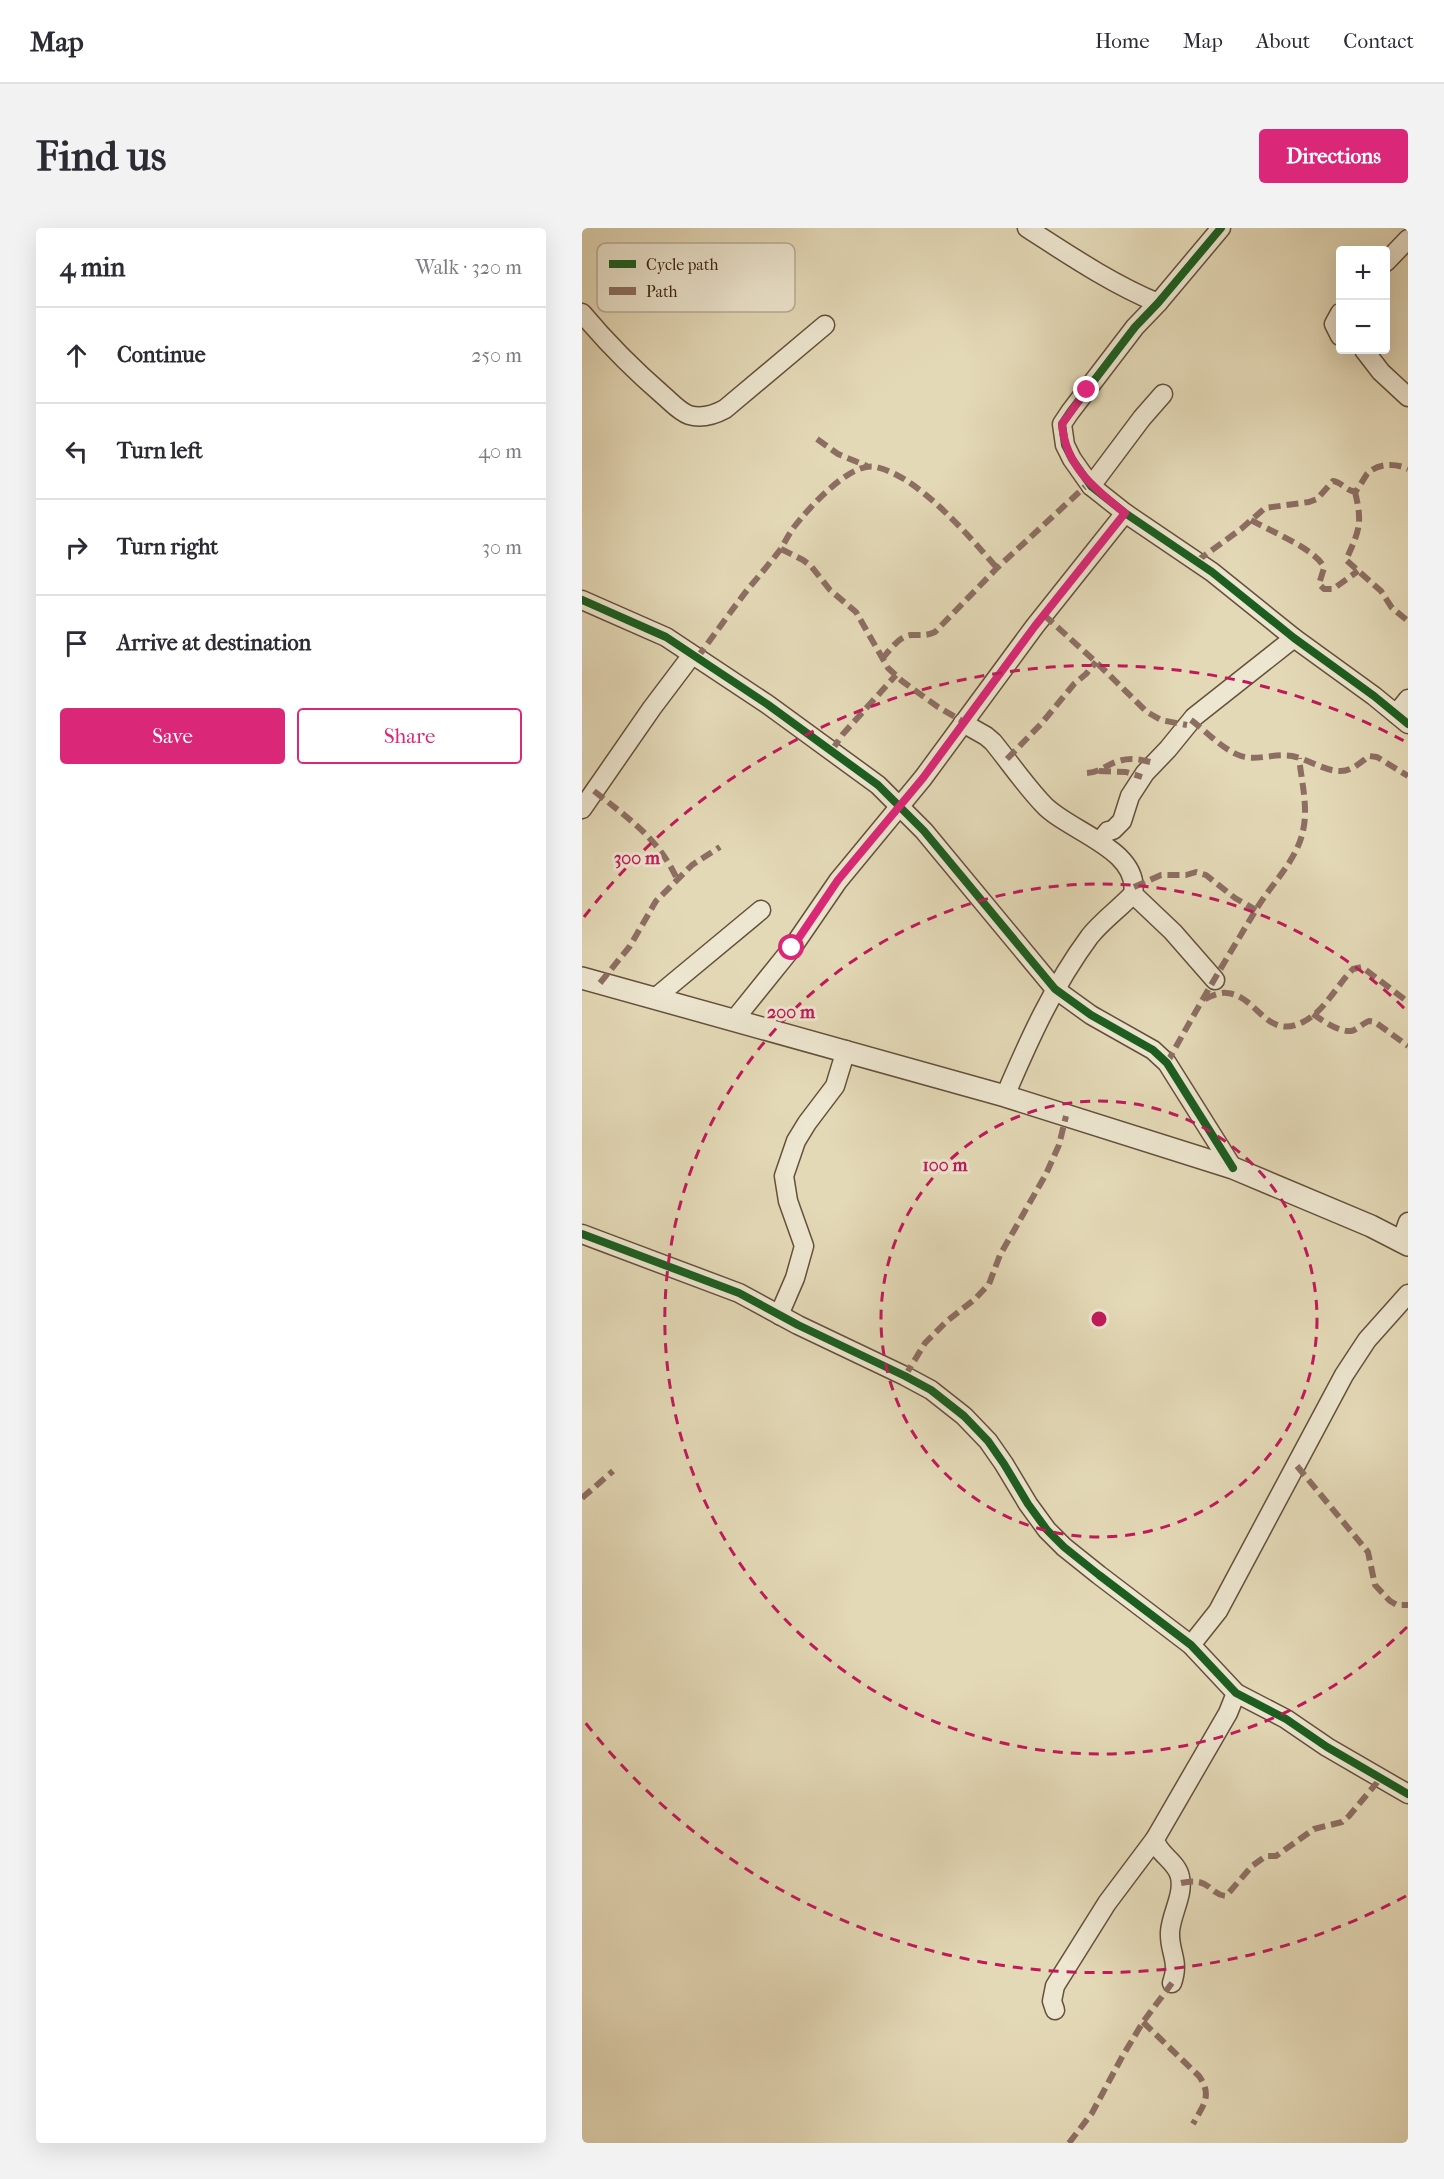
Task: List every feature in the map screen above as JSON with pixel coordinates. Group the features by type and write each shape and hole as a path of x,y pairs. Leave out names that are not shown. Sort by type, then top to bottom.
{"street":[{"path":"1028,228 1067,255 1118,284 1158,303"},
{"path":"1221,228 1135,327 1062,424 1065,445 1091,486 1125,513 1212,572 1294,638 1402,719 1408,699"},
{"path":"1390,258 1408,239"},
{"path":"582,313 608,344 641,376 687,414 698,417 715,414 725,409 825,326"},
{"path":"1367,354 1381,372 1408,397"},
{"path":"1091,486 1134,428 1163,394"},
{"path":"734,1020 792,948 838,880 940,756 1035,626 1125,513"},
{"path":"582,600 666,637 767,704 852,765 899,805 924,831 1055,989 1090,1015 1153,1050 1167,1063 1233,1168"},
{"path":"1100,841 1108,831 1113,830 1122,821 1130,796 1145,773 1194,717 1294,638"},
{"path":"582,809 589,784 652,708 692,655"},
{"path":"963,723 993,742 1044,806 1071,826 1100,841 1127,867 1134,878 1133,894 1097,928 1055,989 1028,1042 1005,1096"},
{"path":"1133,894 1173,932 1215,980"},
{"path":"656,998 761,910"},
{"path":"582,978 1005,1096 1233,1168 1371,1226 1405,1243 1408,1222"},
{"path":"779,1315 795,1278 804,1246 788,1201 784,1176 796,1141 835,1086 846,1050"},
{"path":"582,1234 739,1293 931,1390 964,1416 988,1442 1005,1464 1028,1504 1047,1530 1064,1547 1191,1645 1236,1693 1286,1719 1327,1747 1408,1794"},
{"path":"1191,1645 1218,1611 1344,1375 1367,1340 1408,1294"},
{"path":"1055,2010 1052,2001 1055,1986 1107,1903 1155,1839 1228,1713 1236,1693"},
{"path":"1155,1839 1157,1846 1177,1869 1181,1879 1170,1933 1176,1969 1172,1983"}],"marked path":[{"path":"817,439 838,454 867,466"},
{"path":"1197,561 1241,529 1265,508 1317,499 1333,481 1356,491 1367,474 1381,466 1392,465 1408,469"},
{"path":"697,658 809,509 843,478 866,467 876,467 892,473 925,494 957,524 997,568"},
{"path":"882,659 903,638 935,632 997,568 1089,483"},
{"path":"1355,492 1359,520 1354,542 1346,560 1381,591 1392,608 1408,621"},
{"path":"1251,520 1292,541 1320,561 1324,568 1319,584 1324,589 1333,589 1358,571"},
{"path":"781,549 811,566 830,590 856,612 888,668 938,707 964,722"},
{"path":"1044,615 1147,712 1161,720 1187,725"},
{"path":"1007,759 1096,662"},
{"path":"832,750 843,734 896,675"},
{"path":"1191,720 1221,745 1241,756 1253,758 1292,756 1335,771 1353,768 1369,756 1377,757 1408,776"},
{"path":"1167,1063 1235,944 1299,845 1305,816 1299,758"},
{"path":"1087,773 1128,759 1154,763"},
{"path":"1099,771 1126,772 1142,777"},
{"path":"594,791 642,830 661,852 677,879"},
{"path":"600,983 630,946 656,901 692,865 720,847"},
{"path":"1134,887 1161,875 1186,875 1196,872 1206,875 1235,898 1256,910"},
{"path":"1205,999 1221,993 1237,996 1271,1022 1280,1026 1290,1026 1311,1018 1347,975 1353,969 1362,967 1408,1002"},
{"path":"1313,1014 1331,1026 1346,1031 1351,1031 1369,1021 1375,1022 1408,1046"},
{"path":"905,1376 925,1343 989,1284 1000,1255 1046,1174 1059,1145 1066,1116"},
{"path":"1297,1466 1368,1552 1375,1585 1390,1601 1397,1605 1408,1605"},
{"path":"582,1498 613,1471"},
{"path":"1181,1883 1198,1882 1226,1896 1252,1866 1266,1856 1276,1856 1314,1829 1342,1822 1380,1779"},
{"path":"1069,2143 1092,2113 1143,2022 1172,1983"},
{"path":"1143,2022 1199,2076 1203,2083 1205,2100 1193,2124"}],"cycle path":[{"path":"1221,228 1135,327 1070,412 1062,424 1065,445 1091,486 1125,513 1212,572 1294,638 1374,696 1408,724"},
{"path":"582,600 666,637 767,704 878,785 924,831 1055,989 1091,1015 1153,1050 1167,1063 1233,1168"},
{"path":"582,1234 739,1293 798,1325 931,1390 964,1416 988,1441 1028,1504 1047,1530 1064,1547 1191,1645 1236,1693 1286,1719 1327,1747 1408,1794"}],"route":[{"path":"792,948 838,880 923,778 1035,626 1125,513 1091,486 1065,445 1062,424 1087,390"}]}
